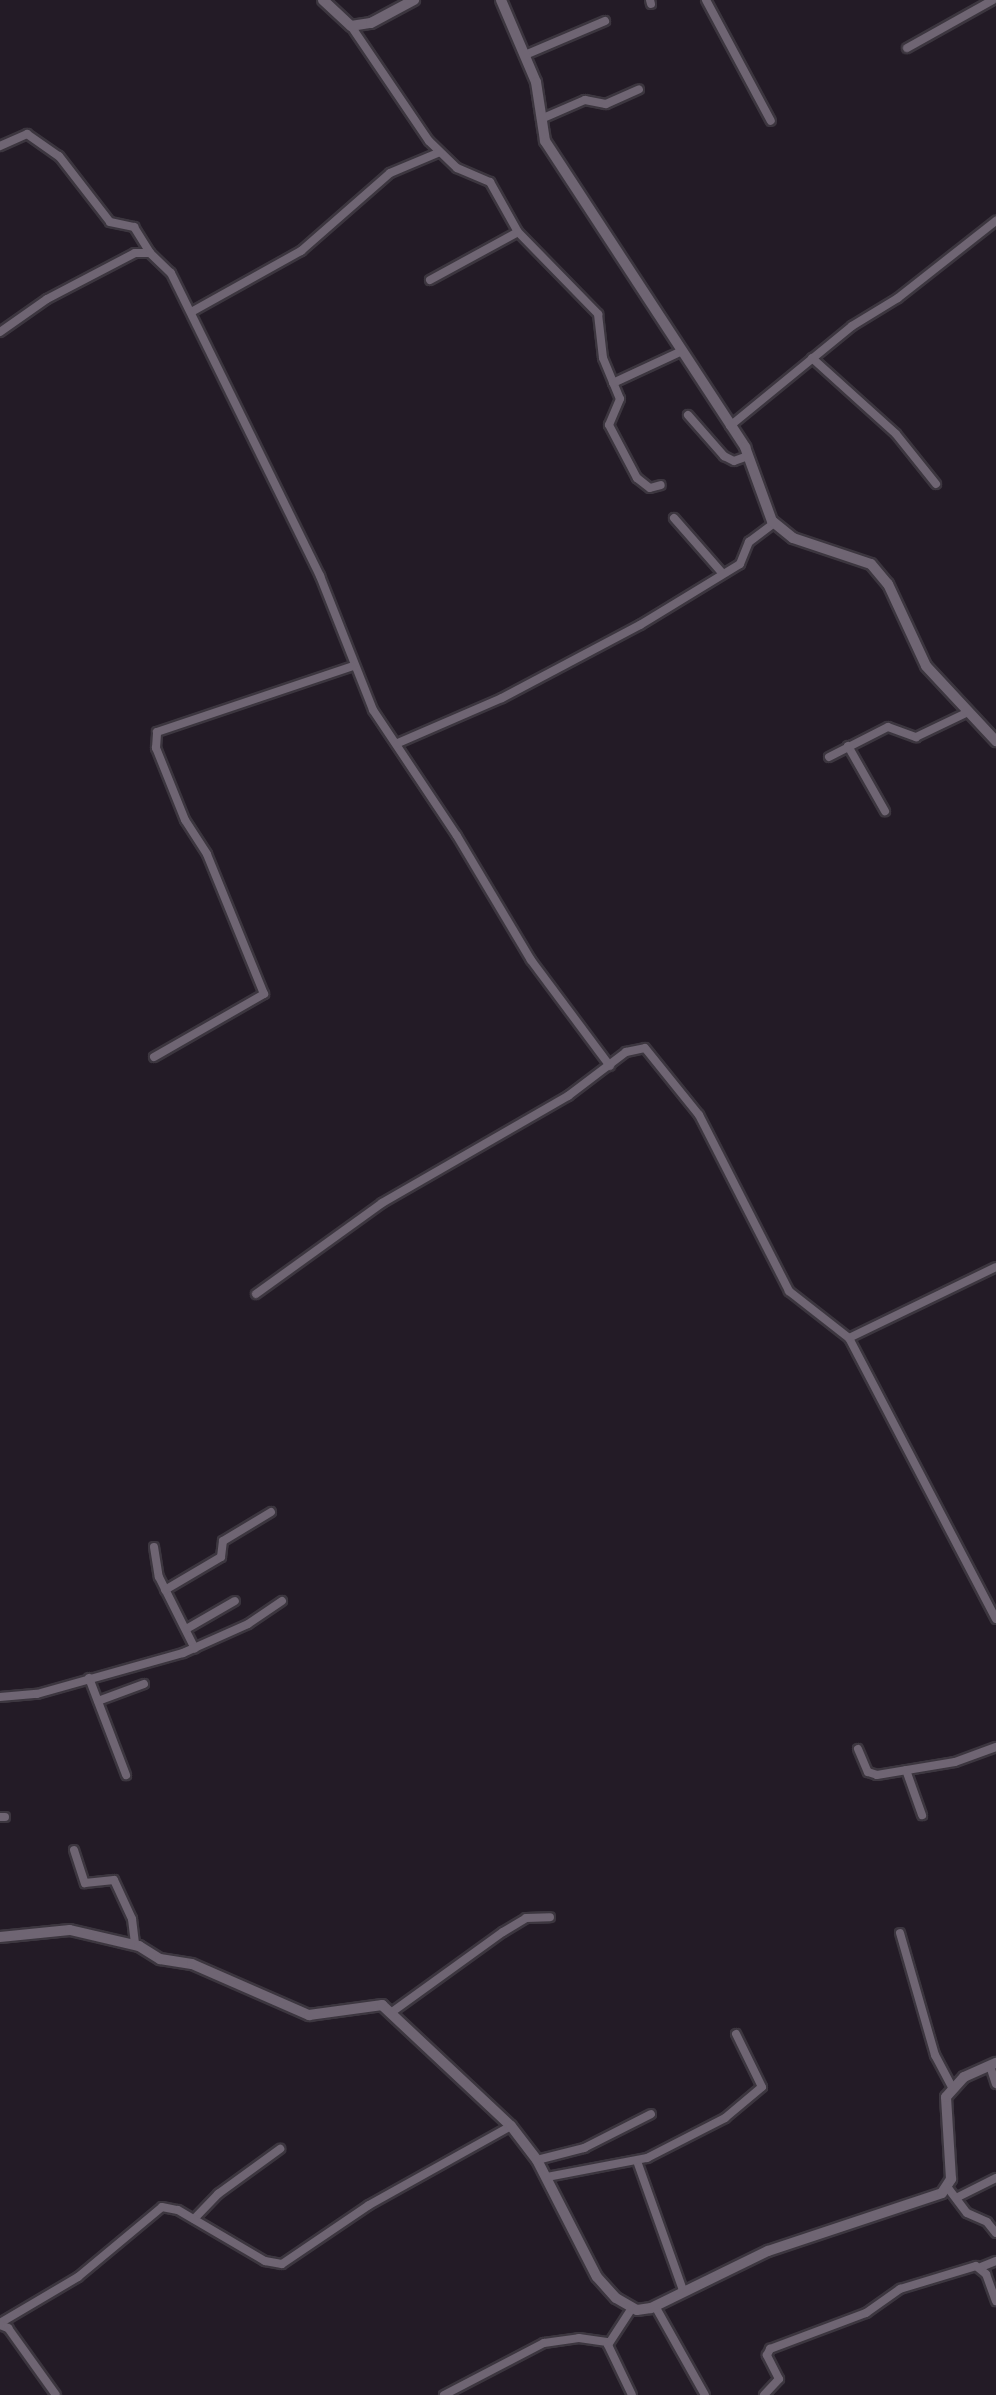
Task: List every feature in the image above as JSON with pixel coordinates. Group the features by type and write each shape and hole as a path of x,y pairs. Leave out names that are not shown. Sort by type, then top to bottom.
{"street":[{"path":"323,0 351,26 399,103 440,152 457,168 490,182 518,232 598,314 603,358 620,399 609,425 645,486 661,485"},
{"path":"351,26 371,23 414,0"},
{"path":"501,0 536,82 545,141 597,228 682,351 748,456 774,523 793,538 871,564 888,584 926,666 966,713 996,741"},
{"path":"706,0 771,121"},
{"path":"907,48 993,0"},
{"path":"525,55 605,21"},
{"path":"541,119 585,100 606,104 639,89"},
{"path":"0,146 27,134 59,156 110,222 134,227 150,253 171,273 193,311 320,576 353,666 373,710 398,743 501,915 610,1066"},
{"path":"193,311 301,251 390,173 440,152"},
{"path":"730,426 812,358 996,221"},
{"path":"430,280 518,232"},
{"path":"0,332 67,287 135,253 150,253"},
{"path":"613,383 682,351"},
{"path":"812,358 896,434 936,484"},
{"path":"688,415 724,456 734,461 748,456"},
{"path":"674,518 723,574"},
{"path":"398,743 564,668 744,560 749,542 774,523"},
{"path":"154,1057 264,994 207,854 183,815 156,748 157,732 353,666"},
{"path":"829,757 888,727 921,735 966,713"},
{"path":"848,746 885,811"},
{"path":"256,1294 382,1203 531,1119 638,1046 655,1057 699,1115 789,1291 849,1338 996,1619"},
{"path":"849,1338 996,1267"},
{"path":"165,1590 218,1559 223,1541 271,1512"},
{"path":"154,1547 165,1590 188,1628 195,1649"},
{"path":"188,1628 235,1601"},
{"path":"0,1697 37,1694 195,1649 282,1601"},
{"path":"89,1678 126,1775"},
{"path":"98,1701 144,1684"},
{"path":"858,1749 872,1775 906,1770 996,1747"},
{"path":"906,1770 922,1815"},
{"path":"74,1850 85,1883 114,1880 132,1919 135,1945"},
{"path":"392,2012 526,1918 550,1917"},
{"path":"0,1937 70,1930 135,1945 165,1961 192,1964 297,2013 318,2015 372,2004 392,2012 511,2126 547,2177 597,2277 632,2308 655,2306 768,2251 931,2199 948,2188"},
{"path":"900,1933 935,2055 952,2087"},
{"path":"547,2177 637,2161 725,2118 760,2091 736,2034"},
{"path":"996,2084 993,2065 952,2087 943,2110 948,2188 967,2213 987,2222 996,2233"},
{"path":"537,2160 584,2148 651,2114"},
{"path":"0,2324 78,2277 162,2207 194,2219 265,2261 282,2264 369,2205 511,2126"},
{"path":"194,2219 218,2194 280,2149"},
{"path":"637,2161 683,2290"},
{"path":"956,2198 996,2178"},
{"path":"764,2395 779,2379 767,2355 770,2349 866,2313 900,2289 968,2266 981,2267 996,2261"},
{"path":"981,2267 996,2301"},
{"path":"655,2306 705,2395"},
{"path":"632,2308 609,2342 608,2352 632,2395"},
{"path":"0,2324 8,2328 56,2395"},
{"path":"444,2395 544,2343 579,2338 609,2342"}]}
